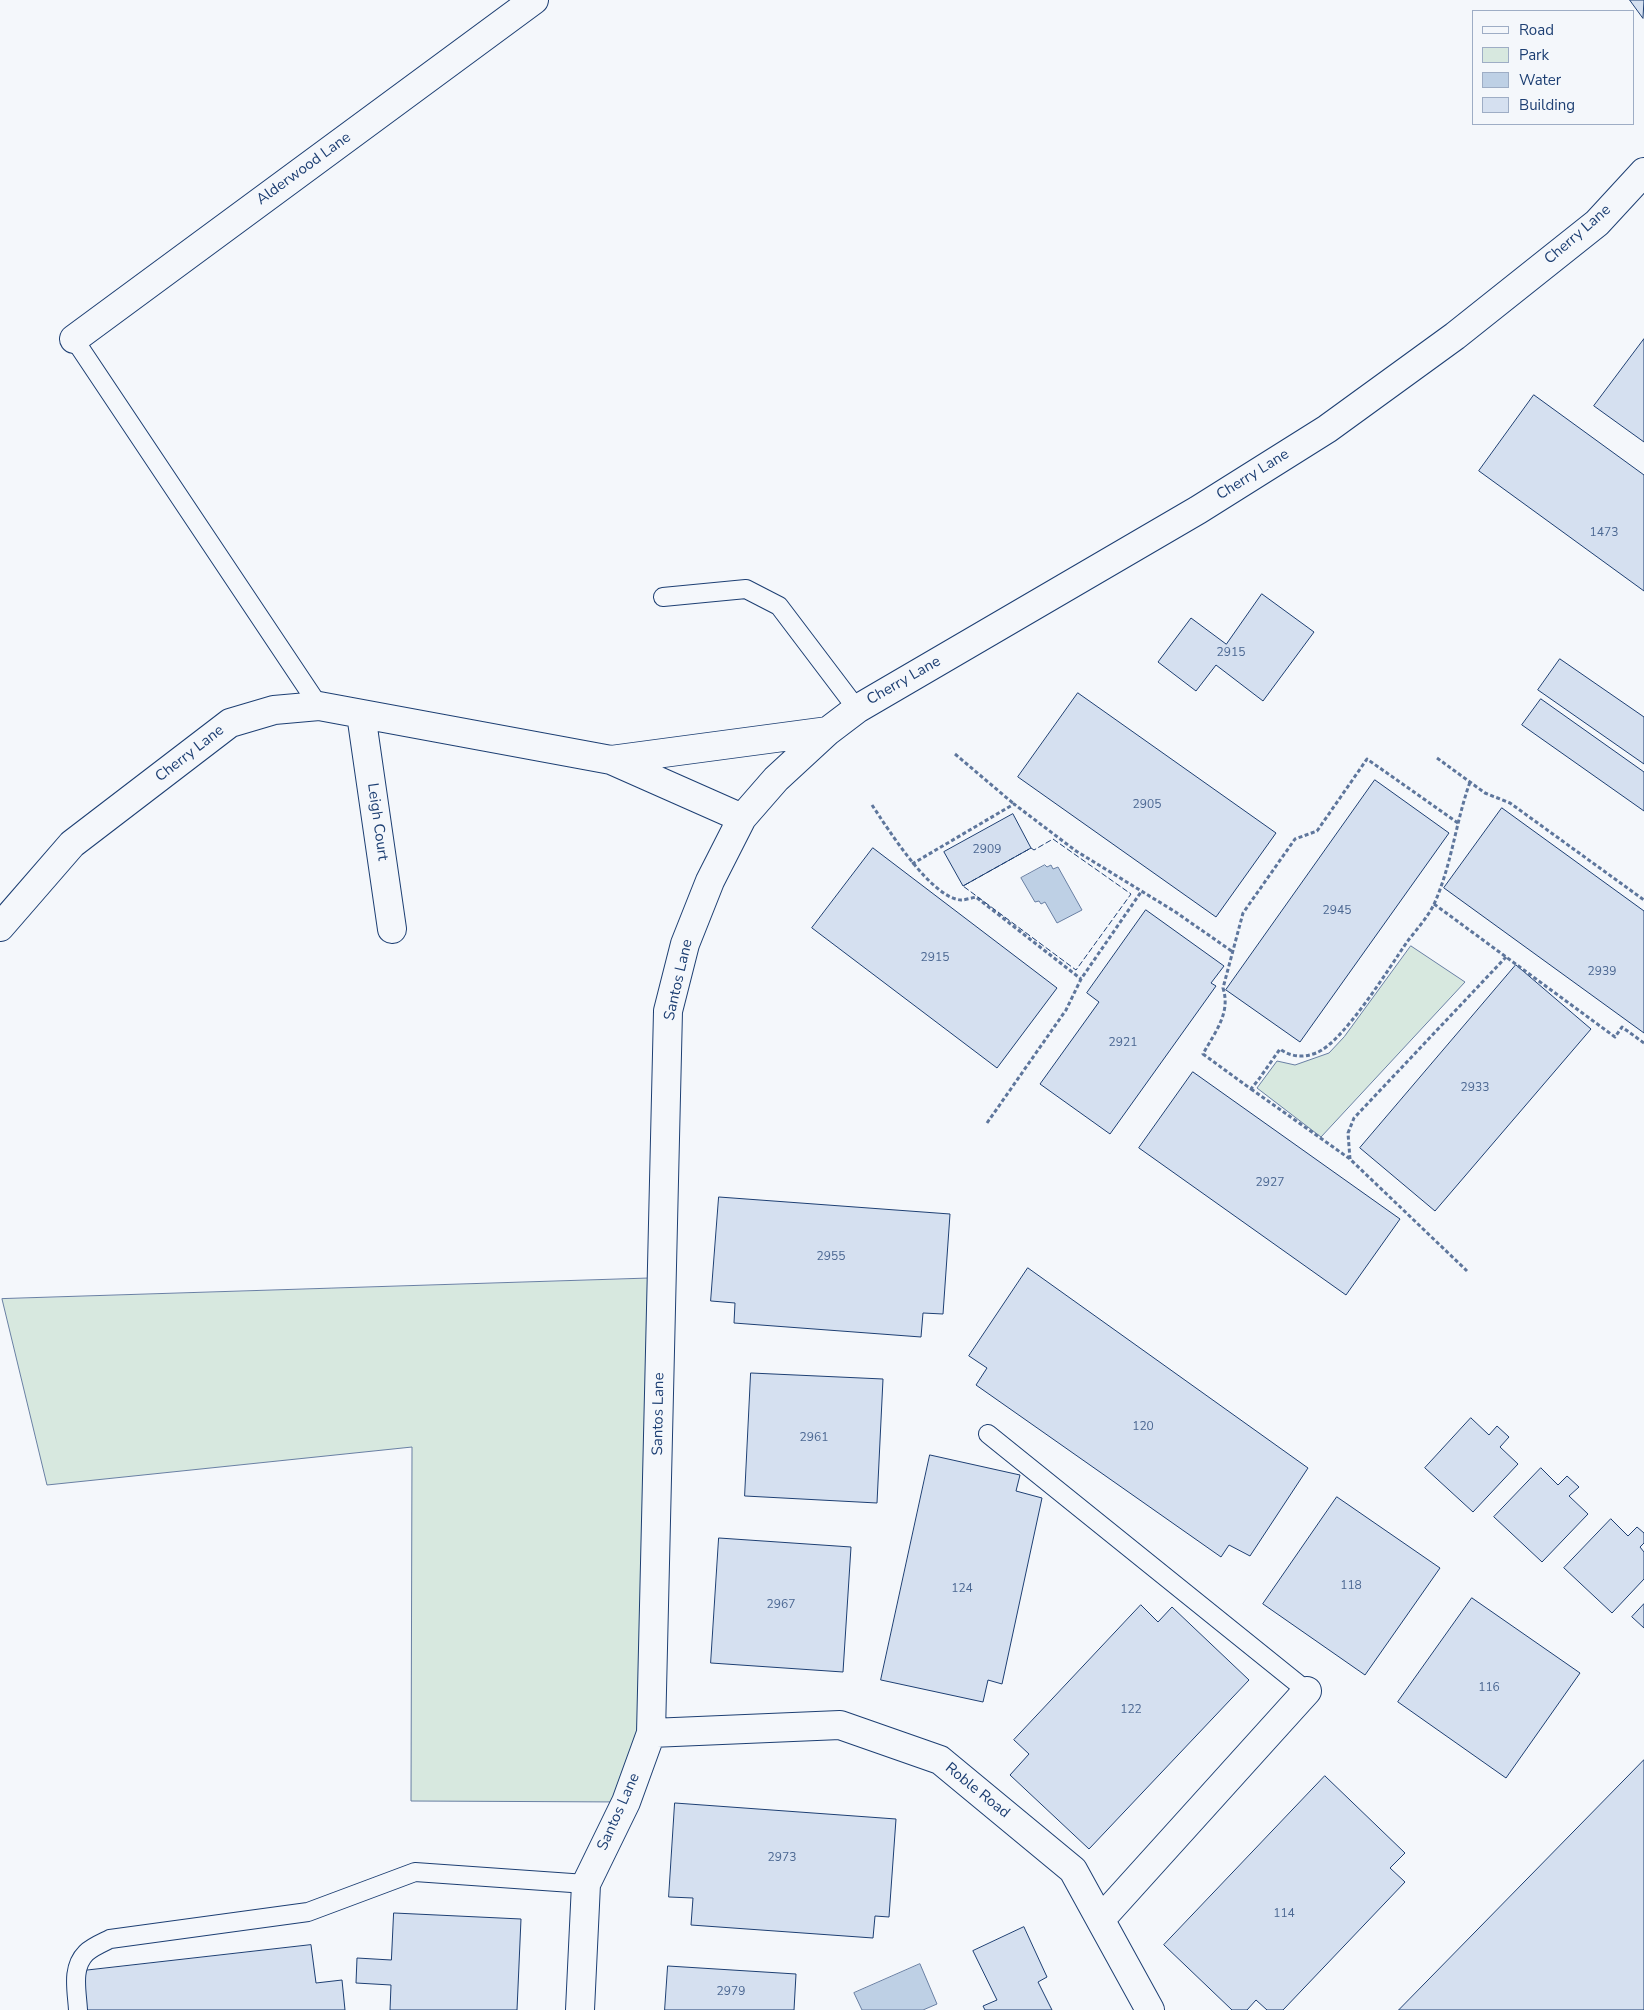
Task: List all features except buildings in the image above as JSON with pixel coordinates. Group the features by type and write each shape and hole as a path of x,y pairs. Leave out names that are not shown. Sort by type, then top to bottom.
{"street":[{"name":"Alderwood Lane","path":"74,339 520,4"},
{"name":"Cherry Lane","path":"0,927 72,844 230,723 274,710 319,706 611,760 742,818 776,779 828,731 857,709 1198,510 1327,429 1455,336 1597,223 1644,172"},
{"name":"Leigh Court","path":"362,714 392,930"},
{"name":"Cherry Lane","path":"611,760 828,731"},
{"name":"Santos Lane","path":"580,2010 586,1884 626,1802 651,1733 668,1011 685,944 710,881 742,818"},
{"path":"1101,1919 1307,1691"},
{"name":"Roble Road","path":"651,1733 840,1725 940,1760 1073,1870 1150,2010"}],"lane":[{"path":"74,339 319,706"},
{"path":"663,597 746,589 778,606 857,709"},
{"path":"988,1434 1307,1691"},
{"path":"78,2010 78,1964 87,1952 110,1939 308,1912 415,1872 586,1884"}],"path":[{"path":"956,754 1014,804 1076,851 1174,912 1233,952"},
{"path":"1437,758 1485,794 1510,803 1644,900"},
{"path":"1458,823 1368,759 1316,831 1295,839 1243,913 1223,988 1226,999 1223,1017 1203,1054 1350,1160 1468,1271"},
{"path":"1250,1089 1260,1079 1280,1049 1287,1054 1299,1056 1316,1053 1331,1043 1353,1018 1434,904 1451,859 1460,809 1470,782"},
{"path":"912,864 1014,804"},
{"path":"872,805 912,864 942,891 960,900 976,897 1081,979"},
{"path":"987,1123 1066,1010 1081,979 1141,892"},
{"path":"1434,904 1615,1036 1622,1026 1644,1043"},
{"path":"1350,1160 1348,1133 1354,1118 1506,957"}],"green space":[{"path":"1411,946 1465,982 1321,1137 1257,1088 1277,1061 1295,1065 1329,1053 1344,1037"},
{"path":"662,1278 651,1733 626,1802 411,1801 412,1447 47,1485 2,1299"}],"water":[{"path":"1045,865 1047,867 1051,865 1053,869 1058,867 1082,910 1057,923 1045,902 1041,904 1039,901 1035,902 1021,878"},
{"path":"920,1964 937,2004 923,2010 862,2010 854,1993"}],"fence":[{"path":"1053,839 1131,894 1076,970 963,886 1031,848 1034,850 1053,839"}]}
